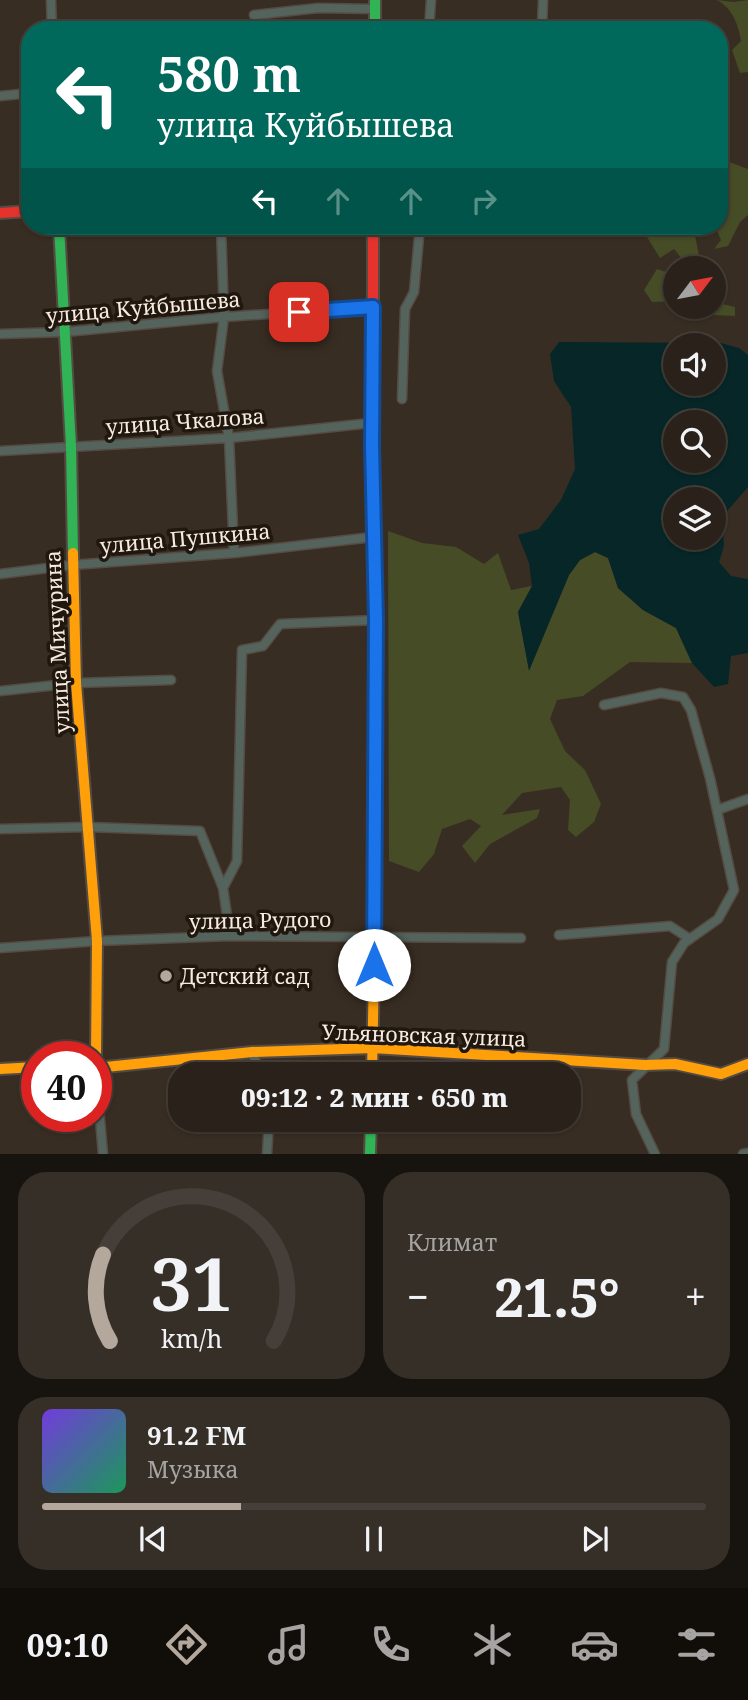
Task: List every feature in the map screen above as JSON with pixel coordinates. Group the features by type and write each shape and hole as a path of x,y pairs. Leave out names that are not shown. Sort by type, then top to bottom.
{"street":[{"path":"51,0 52,21"},
{"path":"429,21 430,0"},
{"path":"542,21 543,0"},
{"path":"254,15 375,4"},
{"path":"0,96 21,94"},
{"path":"0,213 21,212"},
{"name":"улица Мичурина","path":"60,235 71,446 76,683 97,941 96,1041"},
{"path":"221,235 225,317 217,371 229,438 234,553"},
{"path":"372,1062 376,620 371,423 373,235"},
{"path":"402,399 405,309 414,292 419,235"},
{"name":"улица Куйбышева","path":"0,334 65,332 373,307"},
{"name":"улица Чкалова","path":"0,451 229,438 371,423"},
{"name":"улица Пушкина","path":"0,574 72,565 234,553 373,537"},
{"path":"223,888 237,861 242,650 263,646 280,624 376,620"},
{"path":"0,691 76,683 171,680"},
{"path":"604,705 661,693 683,696 691,710 734,890 718,919 687,941 672,962 664,1049 632,1080 636,1114 655,1154"},
{"path":"717,810 748,799"},
{"path":"0,829 88,827 200,831 223,888 230,936"},
{"path":"559,935 670,926 687,941"},
{"name":"улица Рудого","path":"0,948 230,936 521,937"},
{"name":"Ульяновская улица","path":"112,1066 253,1052 373,1048 645,1065 676,1064 721,1074 748,1064"},
{"path":"253,1052 257,1062"},
{"path":"0,1069 21,1068"},
{"path":"101,1132 103,1154"},
{"path":"267,1154 268,1132"},
{"path":"370,1154 371,1132"}],"green space":[{"path":"717,0 748,0 748,72 740,73 732,50 741,41 736,23 731,12"},
{"path":"728,162 748,169 748,215 740,222 728,246 714,249 721,240 719,235 728,235"},
{"path":"647,235 695,235 699,256 680,256 674,249 660,258"},
{"path":"657,269 663,271 663,302 652,302 644,290"},
{"path":"726,305 735,307 735,316 726,316"},
{"path":"388,531 422,543 456,547 484,564 498,553 511,590 532,586 518,612 529,669 569,575 580,560 595,552 608,558 618,588 643,610 676,628 692,663 630,662 583,696 557,700 550,719 565,751 585,770 601,804 594,822 576,837 568,830 570,800 561,787 522,793 502,815 540,809 537,818 490,844 475,863 462,846 481,826 470,819 442,829 434,854 419,872 389,861"}],"water":[{"path":"559,342 663,343 663,396 726,396 726,344 739,348 748,355 748,487 726,512 726,487 663,487 663,550 723,550 719,562 731,576 748,579 748,653 731,656 728,684 714,687 692,663 676,628 643,610 618,588 608,558 595,552 580,560 569,575 529,671 518,612 532,586 529,563 518,535 539,529 561,500 575,469 571,407 554,381 550,354"}],"traffic: fast":[{"path":"375,0 375,21"},
{"path":"59,235 71,446 73,553"},
{"path":"370,1154 371,1132"}],"traffic: slow":[{"path":"372,1062 376,862 373,477"},
{"path":"73,553 76,683 97,941 96,1041"},
{"path":"112,1066 252,1052 373,1048 645,1065 675,1064 721,1074 748,1064"},
{"path":"0,1069 21,1068"}],"traffic: jam":[{"path":"0,213 21,212"},
{"path":"373,235 373,477"}],"place":[{"name":"Детский сад","path":"166,976"}],"route":[{"path":"299,312 373,307 372,446 376,620 374,965"}]}
